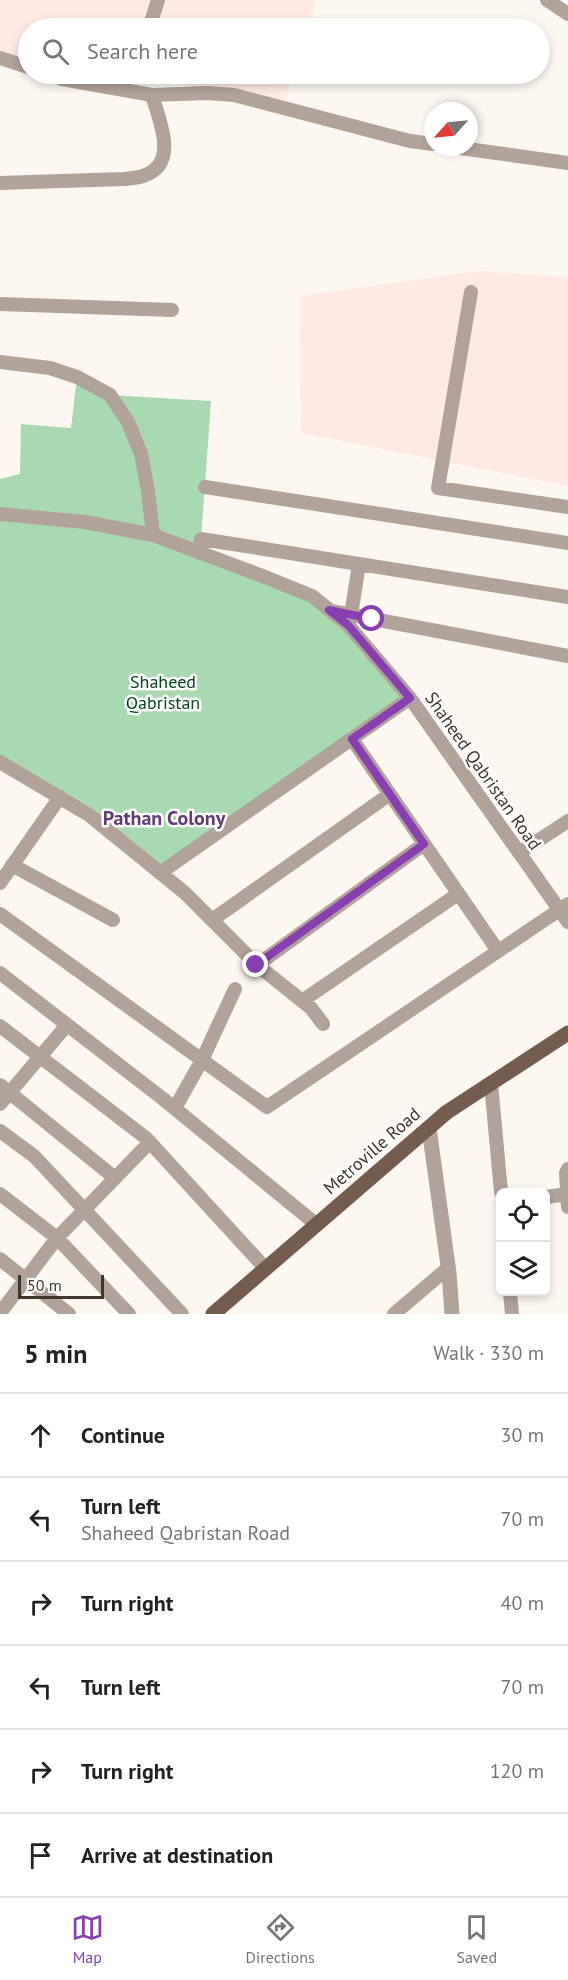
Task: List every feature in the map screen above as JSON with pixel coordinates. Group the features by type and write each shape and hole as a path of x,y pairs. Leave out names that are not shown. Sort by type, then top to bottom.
{"main road":[{"name":"Metroville Road","path":"213,1314 447,1112 568,1034"}],"street":[{"path":"152,18 158,0"},
{"path":"547,0 568,14"},
{"path":"0,58 18,64"},
{"path":"90,84 152,95 207,93 234,95 424,143"},
{"path":"0,183 124,179 143,176 155,169 165,150 165,139 152,95"},
{"path":"478,150 568,163"},
{"path":"471,292 438,488 568,507"},
{"path":"0,304 172,310"},
{"path":"0,362 50,368 77,377 110,395 128,422 141,454 153,535"},
{"path":"205,487 568,543"},
{"name":"Shaheed Qabristan Road","path":"0,514 85,522 153,535 312,596 348,625 410,698 519,853 564,907 568,922"},
{"path":"200,553 201,539 568,597"},
{"path":"351,615 359,564"},
{"path":"329,610 568,656"},
{"path":"160,873 410,698"},
{"path":"352,739 498,951"},
{"path":"0,762 89,815 185,893 256,965 303,1001 324,1024"},
{"path":"212,920 390,794"},
{"path":"0,883 60,797"},
{"path":"519,853 568,821"},
{"path":"256,965 424,844"},
{"path":"12,865 113,920"},
{"path":"303,1001 458,894"},
{"path":"0,914 267,1107 564,907"},
{"path":"0,973 175,1108 317,1225"},
{"path":"175,1108 202,1060 235,989"},
{"path":"0,1104 5,1089 40,1056 67,1024"},
{"path":"0,1026 150,1142 266,1269"},
{"path":"491,1083 501,1188"},
{"path":"5,1089 115,1178"},
{"path":"429,1128 452,1314"},
{"path":"0,1131 34,1156 182,1314"},
{"path":"0,1314 24,1279 57,1238 150,1142"},
{"path":"550,1197 568,1198 566,1173 568,1169"},
{"path":"0,1194 57,1238 129,1314"},
{"path":"0,1258 69,1314"},
{"path":"394,1314 448,1268"},
{"path":"510,1296 512,1314"}],"shaded area":[{"path":"0,0 316,0 310,18 18,18 18,54 15,58 0,56"},
{"path":"180,84 290,84 286,96 280,103"},
{"path":"479,271 568,277 568,486 301,433 300,296"}],"green space":[{"name":"Shaheed Qabristan","path":"77,377 110,395 211,401 200,553 312,596 408,696 160,872 89,815 0,762 0,479 20,474 21,424 71,428"}],"district":[{"name":"Pathan Colony","path":"164,818"}],"route":[{"path":"256,965 424,844 352,739 410,698 348,625 329,610 372,619"}]}
